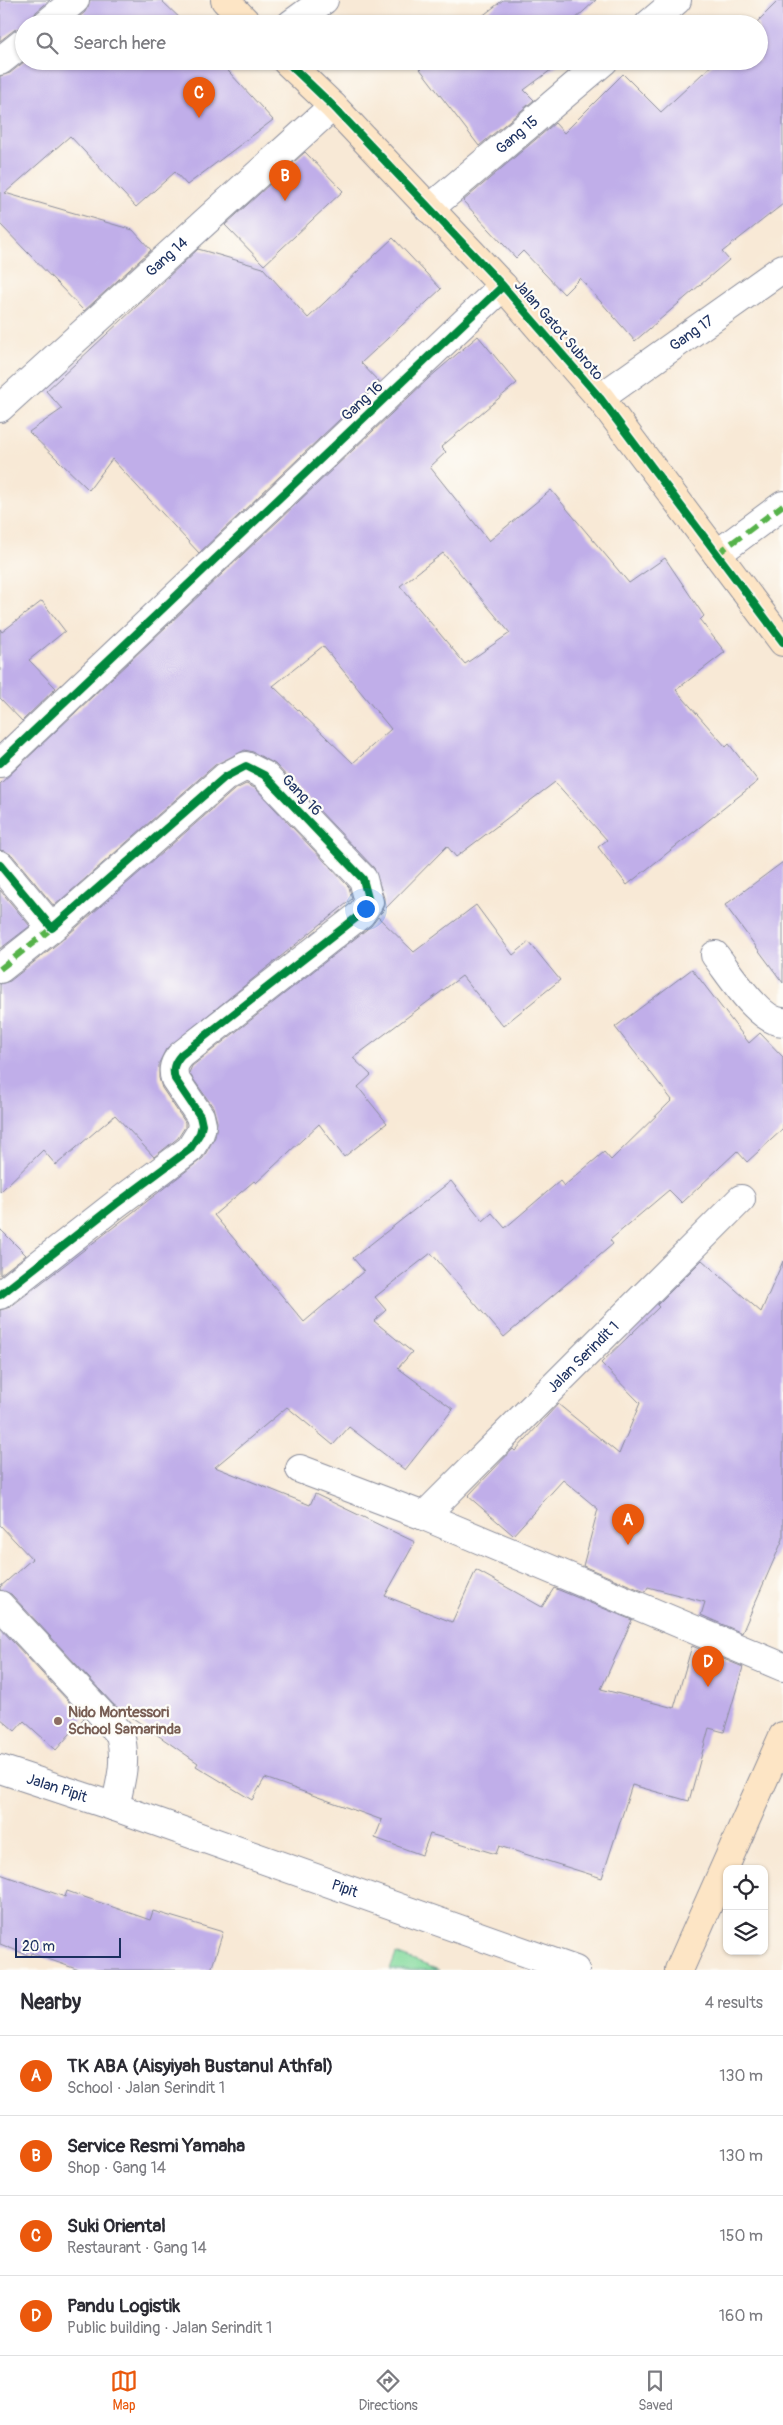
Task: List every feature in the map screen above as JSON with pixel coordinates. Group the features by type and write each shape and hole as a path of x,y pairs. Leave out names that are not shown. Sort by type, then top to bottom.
{"street":[{"path":"57,15 75,0"},
{"path":"224,0 239,15"},
{"path":"303,15 324,0"},
{"path":"660,15 677,0"},
{"path":"0,61 15,49"},
{"name":"Jalan Gatot Subroto","path":"295,70 333,106 503,286 600,398 783,642"},
{"name":"Gang 15","path":"429,209 593,70"},
{"name":"Gang 14","path":"0,408 333,106"},
{"name":"Gang 17","path":"600,398 783,268"},
{"name":"Gang 16","path":"0,763 503,286"},
{"path":"717,554 783,505"},
{"name":"Gang 16","path":"0,1295 190,1149 200,1133 202,1125 200,1116 175,1079 173,1068 180,1055 361,914 369,902 363,879 264,775 246,766 225,777 52,928"},
{"path":"0,865 52,928 0,969"},
{"path":"715,956 760,1010 771,1020 783,1022"},
{"name":"Jalan Serindit 1","path":"424,1516 741,1199"},
{"path":"300,1469 424,1516 783,1667"},
{"path":"0,1604 120,1734 125,1750 124,1768 115,1807"},
{"path":"679,1970 782,1740"},
{"name":"Jalan Pipit","path":"0,1769 115,1807"},
{"name":"Pipit","path":"115,1807 575,1970"}],"green space":[{"path":"396,1954 439,1970 390,1970"}],"building":[{"path":"0,0 50,0 35,15 15,15 15,30 0,41"},
{"path":"90,0 161,0 177,15 82,15 85,12"},
{"path":"503,0 596,0 580,15 484,15"},
{"path":"779,0 783,0 783,204 722,252 729,260 635,341 580,278 564,294 523,251 516,258 463,201 555,123 564,133 623,74 661,112 706,70 768,70 768,15 764,15"},
{"path":"15,69 227,70 273,120 187,185 175,172 136,207 70,136 5,193 133,230 151,250 84,311 0,224 0,76 10,73"},
{"path":"421,70 551,70 524,90 534,100 479,146"},
{"path":"305,152 343,191 264,265 225,225"},
{"path":"393,238 441,289 361,363 379,382 199,553 112,459 89,490 29,432 62,409 46,391 198,249 263,268 308,318"},
{"path":"478,336 517,383 441,447 446,452 430,467 489,541 551,490 629,583 665,558 704,616 700,620 725,652 676,690 726,747 729,744 758,781 627,885 598,847 607,840 555,782 456,857 447,846 380,914 384,905 384,898 374,868 275,764 253,752 245,750 215,765 54,906 12,855 0,850 0,784 429,378","holes":["443,553 510,633 465,664 400,586","323,646 391,729 353,763 273,686"]},
{"path":"42,601 65,631 29,660 56,688 22,721 0,698 0,629 2,632"},
{"path":"246,784 255,788 349,887 352,899 166,1049 159,1063 159,1078 162,1088 185,1122 185,1127 178,1138 154,1157 115,1115 56,1165 43,1150 0,1192 0,984 10,981 62,940 234,790"},
{"path":"783,862 783,983 725,905"},
{"path":"0,890 30,926 0,949"},
{"path":"476,905 513,955 529,942 560,980 503,1026 462,976 353,1058 371,1075 358,1087 387,1123 344,1157 319,1124 256,1183 254,1181 214,1215 304,1322 364,1271 353,1258 451,1181 483,1221 492,1213 505,1228 560,1181 564,1186 604,1152 611,1160 672,1100 615,1027 692,969 749,1043 760,1033 783,1057 783,1129 747,1162 737,1151 682,1203 669,1190 610,1240 613,1244 504,1337 431,1253 375,1297 386,1310 374,1321 412,1352 398,1368 453,1409 405,1470 349,1427 333,1445 287,1407 215,1467 310,1505 315,1494 415,1542 385,1596 452,1622 476,1570 542,1607 554,1588 632,1620 601,1689 674,1708 692,1646 743,1667 724,1732 709,1728 689,1801 632,1785 602,1878 499,1846 496,1854 430,1834 422,1855 375,1838 382,1820 265,1778 252,1800 196,1766 198,1763 114,1705 11,1594 0,1590 0,1587 32,1559 0,1525 0,1310 10,1307 203,1158 215,1137 217,1122 213,1107 189,1073 192,1066 371,926 378,917 414,952"},
{"path":"0,1229 26,1255 0,1275"},
{"path":"702,1260 761,1312 783,1261 783,1539 742,1633 701,1615 705,1602 648,1587 645,1592 583,1566 598,1509 563,1480 513,1535 468,1496 513,1449 515,1451 558,1404 619,1454 640,1403 601,1363 659,1307 657,1305"},
{"path":"0,1628 84,1718 56,1750 24,1721 15,1731 0,1718"},
{"path":"0,1874 65,1897 67,1891 150,1920 153,1911 223,1932 211,1970 79,1970 31,1953 30,1956 0,1944"}],"marked path":[{"path":"717,554 783,505"},
{"path":"0,969 52,928"}],"cycle path":[{"path":"295,70 333,106 503,286 600,398 783,642"},
{"path":"0,763 503,286"},
{"path":"0,865 52,928 225,777 246,766 264,775 363,879 369,902 361,914 181,1055 175,1063 175,1079 200,1116 202,1125 200,1133 190,1149 0,1295"}],"place":[{"name":"Suki Oriental","path":"199,118"},
{"name":"Service Resmi Yamaha","path":"285,201"},
{"name":"TK ABA (Aisyiyah Bustanul Athfal)","path":"628,1545"},
{"name":"Pandu Logistik","path":"708,1687"},
{"name":"Nido Montessori School Samarinda","path":"58,1721"}]}
